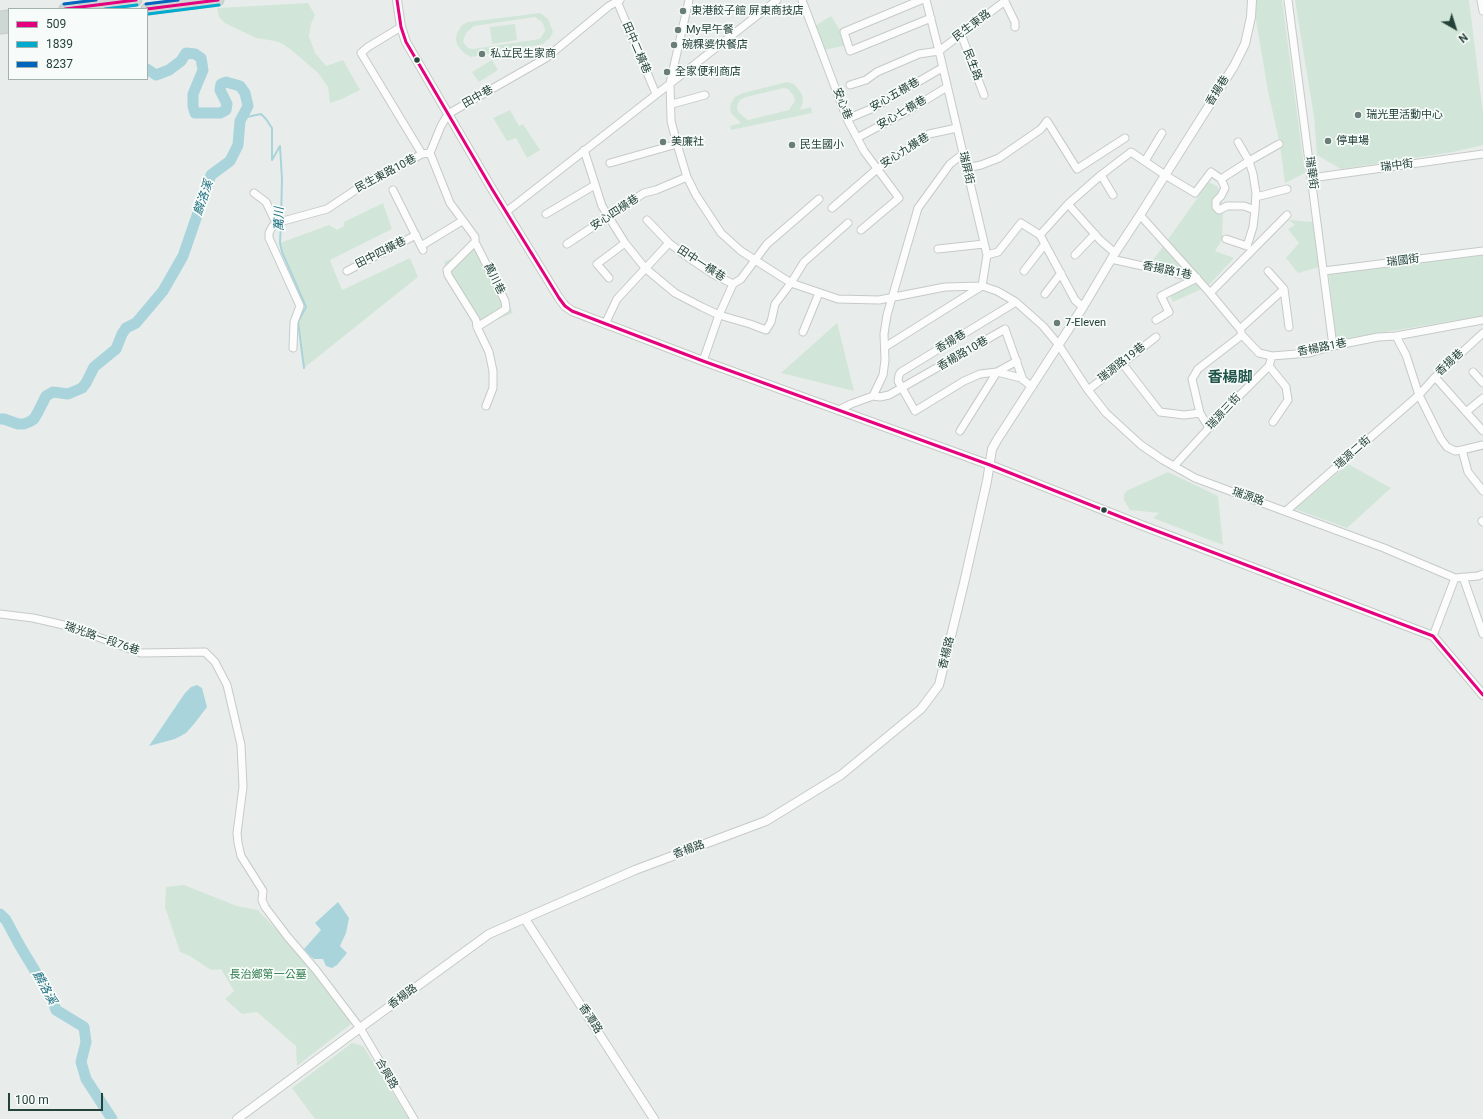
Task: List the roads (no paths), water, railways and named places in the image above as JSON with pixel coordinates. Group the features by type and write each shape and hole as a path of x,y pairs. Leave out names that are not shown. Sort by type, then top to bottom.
{"main road":[{"path":"73,8 136,0"},
{"path":"150,9 218,0"}],"street":[{"path":"397,0 401,26 406,42 506,212 564,306 572,311 703,361 990,465 1141,525 1433,636 1483,695"},
{"path":"689,0 670,83 672,104 671,121 687,176 696,195 721,233 741,252 791,283 819,294 838,299 878,300 945,287 982,286 997,291 1016,302 1043,326 1058,344"},
{"path":"506,212 777,0"},
{"name":"安心巷","path":"802,0 847,119 864,151 899,198 861,230"},
{"path":"921,0 844,32 850,51 931,18"},
{"name":"瑞屏街","path":"926,0 984,244 986,255 982,286"},
{"name":"香揚巷","path":"990,465 992,449 996,440 1083,307 1113,256 1241,54 1245,44 1251,17 1252,0"},
{"name":"瑞華街","path":"1288,0 1333,346"},
{"path":"1481,0 1483,12"},
{"name":"田中二橫巷","path":"618,1 656,94"},
{"name":"田中巷","path":"448,114 546,58 609,6 618,1"},
{"path":"1005,1 1015,22 1015,28"},
{"name":"民生東路","path":"939,51 1005,1"},
{"name":"民生東路10巷","path":"401,26 368,47 361,54 422,154"},
{"name":"民生路","path":"961,34 984,95"},
{"path":"850,85 866,80 877,72 919,54 939,51"},
{"name":"安心五橫巷","path":"847,119 871,109 942,68"},
{"name":"安心七橫巷","path":"857,138 912,109 947,87"},
{"path":"672,104 705,95"},
{"path":"448,114 441,126 430,153 450,203 475,239 447,270 448,275 476,320 477,326 489,352 493,370 493,388 486,406"},
{"path":"966,168 981,166 999,158 1036,133 1041,129 1047,120 1077,169 1125,138"},
{"name":"安心九橫巷","path":"832,208 877,169 929,134 957,128"},
{"path":"1145,162 1162,133"},
{"path":"1226,239 1247,246 1255,210 1256,197 1253,174 1249,161 1238,142"},
{"path":"610,163 677,144"},
{"path":"1221,179 1279,144"},
{"path":"584,150 602,206 625,243 644,268 675,293 719,315 766,330 771,322 775,304 791,283 804,262 848,223"},
{"path":"1040,235 1068,204 1131,152 1165,175 1195,192 1211,172 1221,179 1225,188 1221,196 1216,201 1216,207 1219,210 1227,206 1244,206 1255,210"},
{"name":"民生東路10巷","path":"276,223 327,209 372,178 379,177 422,154 430,153"},
{"path":"873,396 883,375 885,360 884,334 891,298 918,208 950,164 963,154"},
{"name":"瑞中街","path":"1312,178 1483,154"},
{"name":"安心四橫巷","path":"567,244 644,193 662,188 687,176"},
{"path":"1101,176 1113,195"},
{"path":"546,214 595,185"},
{"path":"1256,197 1288,189"},
{"name":"田中四橫巷","path":"393,190 422,248 462,221"},
{"path":"254,193 266,202 276,223 269,233 269,238 300,306 294,322 293,348"},
{"path":"754,261 767,244 819,199"},
{"path":"1068,204 1113,256"},
{"path":"1140,215 1197,278 1260,353 1272,356"},
{"path":"1210,293 1287,215"},
{"name":"田中一橫巷","path":"647,220 669,243 713,274 733,284"},
{"path":"986,255 998,252 1021,223 1040,235 1075,300 1083,307"},
{"path":"1075,255 1095,234"},
{"name":"田中四橫巷","path":"346,271 416,235"},
{"name":"萬川巷","path":"475,239 505,301 506,309 477,326"},
{"path":"608,278 597,264 625,243"},
{"name":"田中一橫巷","path":"605,324 617,299 644,268 669,243"},
{"path":"938,249 984,244"},
{"path":"1024,271 1045,244"},
{"name":"瑞國街","path":"1324,271 1483,251"},
{"name":"香揚路1巷","path":"1113,256 1197,278"},
{"name":"田中一橫巷","path":"703,361 719,315 733,284 741,279 754,261"},
{"path":"1268,271 1284,289 1290,327"},
{"path":"1045,294 1061,273"},
{"name":"香揚路1巷","path":"1156,320 1169,312 1161,296 1197,278"},
{"path":"885,347 982,286"},
{"path":"1209,428 1200,413 1192,379 1198,369 1241,332 1284,289"},
{"path":"803,332 819,294"},
{"name":"香揚巷","path":"902,389 898,381 902,372 1016,302"},
{"path":"1483,320 1396,336 1406,355 1419,394 1447,447 1455,451 1483,445"},
{"name":"香楊路10巷","path":"839,410 873,396 880,397 889,395 902,389 1005,330 1023,380"},
{"name":"香揚巷","path":"1419,394 1435,377 1483,333"},
{"name":"香楊路1巷","path":"1272,356 1309,353 1333,346 1378,337 1396,336"},
{"name":"瑞源路19巷","path":"1088,390 1156,337"},
{"name":"瑞源路","path":"1058,344 1088,390 1106,413 1141,445 1174,466 1195,478 1384,548 1455,578"},
{"name":"瑞源三街","path":"1174,466 1229,406 1269,366 1272,356"},
{"path":"960,431 996,372 1017,360"},
{"path":"1122,363 1160,412 1184,415 1200,413"},
{"path":"1269,366 1286,387 1288,400 1273,422"},
{"path":"902,389 915,411 964,381 980,374 996,372 1009,374 1023,380 1032,387"},
{"path":"1473,372 1483,383"},
{"path":"1435,377 1483,431"},
{"name":"瑞源二街","path":"1286,511 1419,394"},
{"path":"1466,412 1483,398"},
{"path":"1462,450 1468,472 1483,491"},
{"name":"香楊路","path":"237,1119 489,934 635,870 766,821 841,775 920,709 939,685 964,583 990,465"},
{"path":"1433,636 1455,578 1478,576 1483,574"},
{"path":"1463,577 1483,634"},
{"name":"瑞光路一段76巷","path":"0,614 33,618 68,626 141,653 205,652 215,662 227,685 241,745 243,787"},
{"name":"合興路","path":"243,787 237,833 238,843 241,856 262,891 262,900 265,907 316,970 360,1028 414,1119"},
{"name":"香潭路","path":"525,919 654,1119"}],"water":[{"path":"197,685 202,688 207,707 194,724 186,733 175,739 149,746 185,693 191,687"},
{"path":"338,902 349,918 346,933 340,946 347,953 337,965 332,968 326,966 323,959 314,959 311,957 304,949 321,930 315,923"}],"waterway":[{"name":"麟洛溪","path":"0,419 18,424 24,424 34,419 46,396 53,392 68,394 82,388 94,367 116,349 126,328 136,323 163,291 183,256 211,175 230,161 238,145 240,121 248,106 245,93 240,86 226,82 221,84 220,90 227,104 226,110 220,113 195,113 193,106 193,94 203,70 201,58 195,54 186,53 181,61 169,70 156,75 148,70"},
{"name":"萬川","path":"242,118 261,114 266,119 272,128 272,160 280,146 282,179 281,220"},
{"name":"萬川","path":"281,224 280,243 282,252 306,307 298,322 304,368"},
{"name":"麟洛溪","path":"0,914 6,920 52,999 56,1010 84,1027 86,1042 81,1062 86,1079 112,1119"}],"place":[{"name":"東港餃子館 屏東商技店","path":"683,11"},
{"name":"My早午餐","path":"678,30"},
{"name":"碗粿婆快餐店","path":"674,45"},
{"name":"私立民生家商","path":"482,54"},
{"name":"全家便利商店","path":"667,72"},
{"name":"瑞光里活動中心","path":"1358,115"},
{"name":"停車場","path":"1328,141"},
{"name":"美廉社","path":"663,142"},
{"name":"民生國小","path":"792,145"},
{"name":"7-Eleven","path":"1057,323"}],"district":[{"name":"香楊脚","path":"1230,378"}],"park label":[{"name":"長治鄉第一公墓","path":"268,975"}]}
